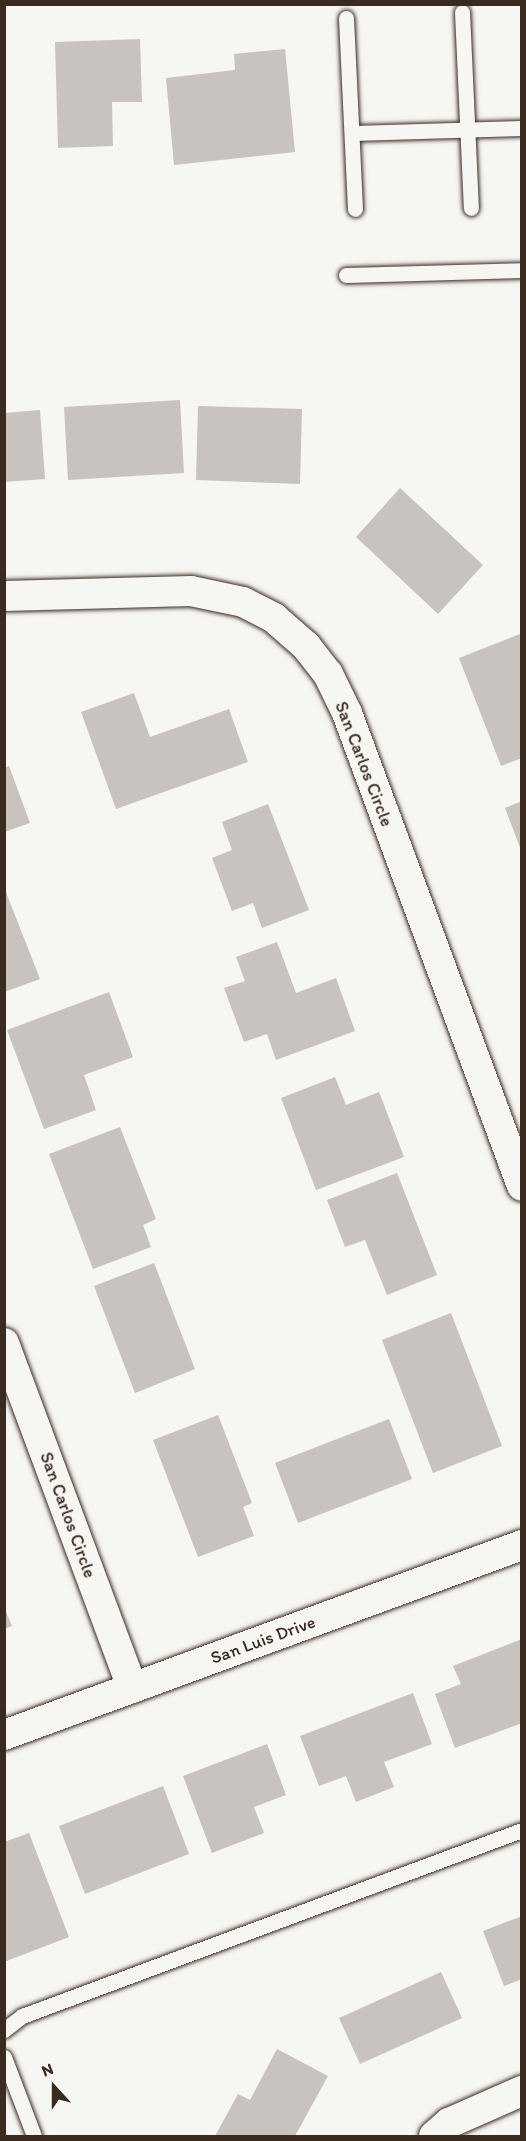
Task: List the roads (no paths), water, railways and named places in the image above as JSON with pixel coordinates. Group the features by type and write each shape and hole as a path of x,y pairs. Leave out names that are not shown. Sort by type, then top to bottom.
{"street":[{"name":"San Carlos Circle","path":"4,597 190,591 243,602 274,618 306,646 328,674 347,713 522,1186"},
{"name":"San Carlos Circle","path":"4,1343 132,1688"},
{"name":"San Luis Drive","path":"4,1736 522,1545"},
{"path":"434,2136 459,2118 522,2091"}],"lane":[{"path":"462,12 471,208"},
{"path":"346,18 355,209"},
{"path":"352,133 522,128"},
{"path":"346,275 522,270"},
{"path":"4,2030 21,2016 522,1830"},
{"path":"6,2064 34,2136"}]}
